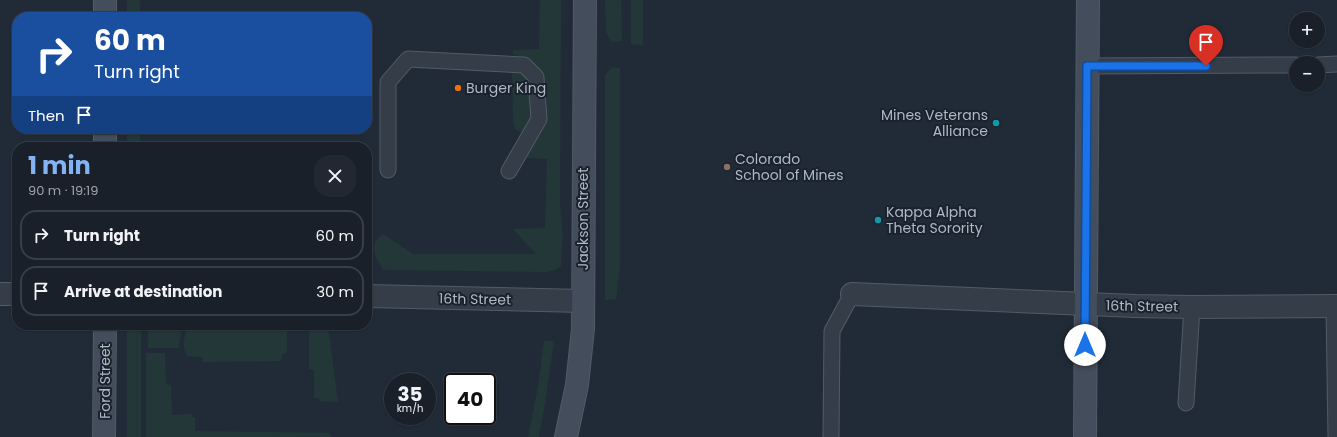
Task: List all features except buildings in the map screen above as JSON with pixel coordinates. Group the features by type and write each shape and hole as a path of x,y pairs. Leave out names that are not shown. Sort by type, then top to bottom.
{"main road":[{"path":"105,12 106,0"},
{"name":"Jackson Street","path":"566,437 577,386 583,329 585,0"},
{"path":"1085,437 1088,0"},
{"name":"Ford Street","path":"104,437 105,330"}],"street":[{"path":"0,294 12,294"},
{"name":"16th Street","path":"852,294 1192,307 1336,306"},
{"name":"16th Street","path":"372,296 583,301"}],"lane":[{"path":"388,170 388,82 408,59 524,65 536,77 539,119 509,171"},
{"path":"1325,65 1337,64"},
{"path":"1087,66 1289,65"},
{"path":"831,437 832,331 852,294"},
{"path":"1336,306 1336,437"},
{"path":"1186,403 1192,307"}],"green space":[{"path":"127,0 140,0 140,12 127,12"},
{"path":"540,0 561,0 560,204 563,238 561,266 547,272 384,270 374,251 374,246 378,238 383,234 413,254 536,254 513,229 545,228 547,159 525,158 546,124 547,98 545,79 539,69 531,61 513,54 513,50 539,49"},
{"path":"605,0 621,0 622,41 612,42 606,33"},
{"path":"631,0 643,0 643,45 631,44"},
{"path":"612,67 620,68 620,264 616,299 605,300 605,75"},
{"path":"512,69 529,79 531,117 523,133 515,129 513,120"},
{"path":"127,134 140,134 140,142 127,142"},
{"path":"127,330 141,330 141,437 127,437"},
{"path":"148,330 182,330 179,348 148,348"},
{"path":"186,330 287,330 287,352 282,355 281,361 203,362 202,357 187,356 184,348"},
{"path":"309,330 328,330 338,402 319,401 319,398 314,398 314,370 309,369"},
{"path":"544,341 554,341 545,403 539,437 528,437 538,387"},
{"path":"146,353 165,353 166,384 171,385 172,415 193,414 192,417 195,417 195,431 330,433 331,437 146,437"}],"place":[{"name":"Burger King","path":"458,88"},
{"name":"Mines Veterans Alliance","path":"996,123"},
{"name":"Colorado School of Mines","path":"727,167"},
{"name":"Kappa Alpha Theta Sorority","path":"878,220"}],"route":[{"path":"1085,345 1087,66 1206,66"}]}
